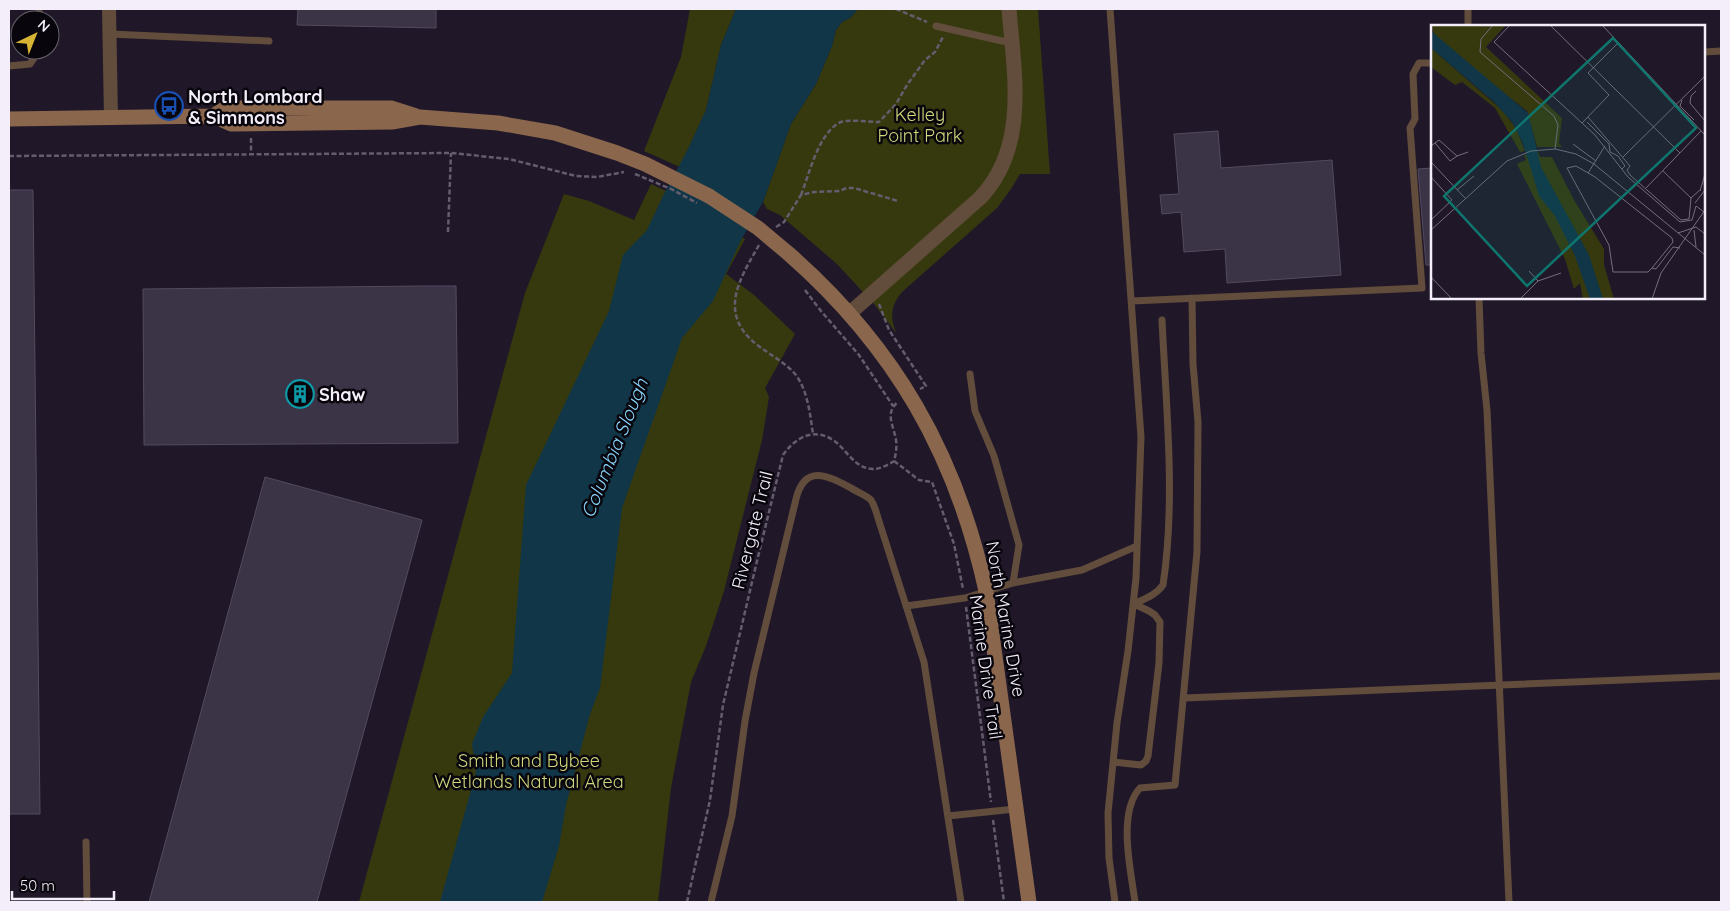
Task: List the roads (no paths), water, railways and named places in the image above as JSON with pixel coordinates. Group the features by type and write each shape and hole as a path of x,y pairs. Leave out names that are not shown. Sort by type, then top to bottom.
{"main road":[{"name":"North Marine Drive","path":"9,119 213,116 226,108 391,108 420,117 472,120 526,127 584,142 640,169 701,192 734,211 758,228 789,254 850,313 878,348 910,394 937,444 961,500 978,555 986,591 1029,902"}],"street":[{"path":"110,9 111,118"},
{"path":"850,313 980,198 999,174 1010,145 1016,107 1009,9"}],"lane":[{"path":"1110,9 1141,437 1134,604 1113,762 1108,834 1115,902"},
{"path":"1468,9 1468,25"},
{"path":"936,26 1012,42"},
{"path":"110,34 269,41"},
{"path":"1705,52 1721,51"},
{"path":"9,66 30,64 33,60"},
{"path":"1132,301 1422,288 1410,128 1415,119 1413,74 1419,63 1431,63"},
{"path":"1135,902 1126,831 1133,795 1140,788 1174,785 1184,698 1197,552 1198,422 1193,364 1192,298"},
{"path":"1479,299 1481,354 1487,410 1509,902"},
{"path":"1134,604 1155,594 1163,585 1168,554 1169,451 1162,320"},
{"path":"970,374 975,411 994,456 1019,545 1014,583"},
{"path":"711,902 732,816 745,721 754,673 797,493 806,480 816,475 826,476 870,499 874,507 924,662 961,902"},
{"path":"906,606 965,598 1014,583 1082,570 1137,546"},
{"path":"1113,762 1141,765 1148,756 1159,663 1160,622 1155,615 1134,604"},
{"path":"1184,698 1721,676"},
{"path":"948,816 1015,809"},
{"path":"86,842 87,902"}],"water":[{"name":"Columbia Slough","path":"736,9 858,9 850,18 842,22 836,30 832,46 816,84 791,124 763,202 741,240 713,301 682,338 622,508 600,688 590,714 566,805 559,846 542,902 440,902 476,772 472,744 483,717 512,673 526,485 609,311 623,255 647,230 706,110 721,45"}],"place":[{"name":"North Lombard & Simmons","path":"169,106"},
{"name":"Shaw","path":"300,394"}],"park label":[{"name":"Kelley Point Park","path":"920,124"},
{"name":"Smith and Bybee Wetlands Natural Area","path":"529,770"}]}
